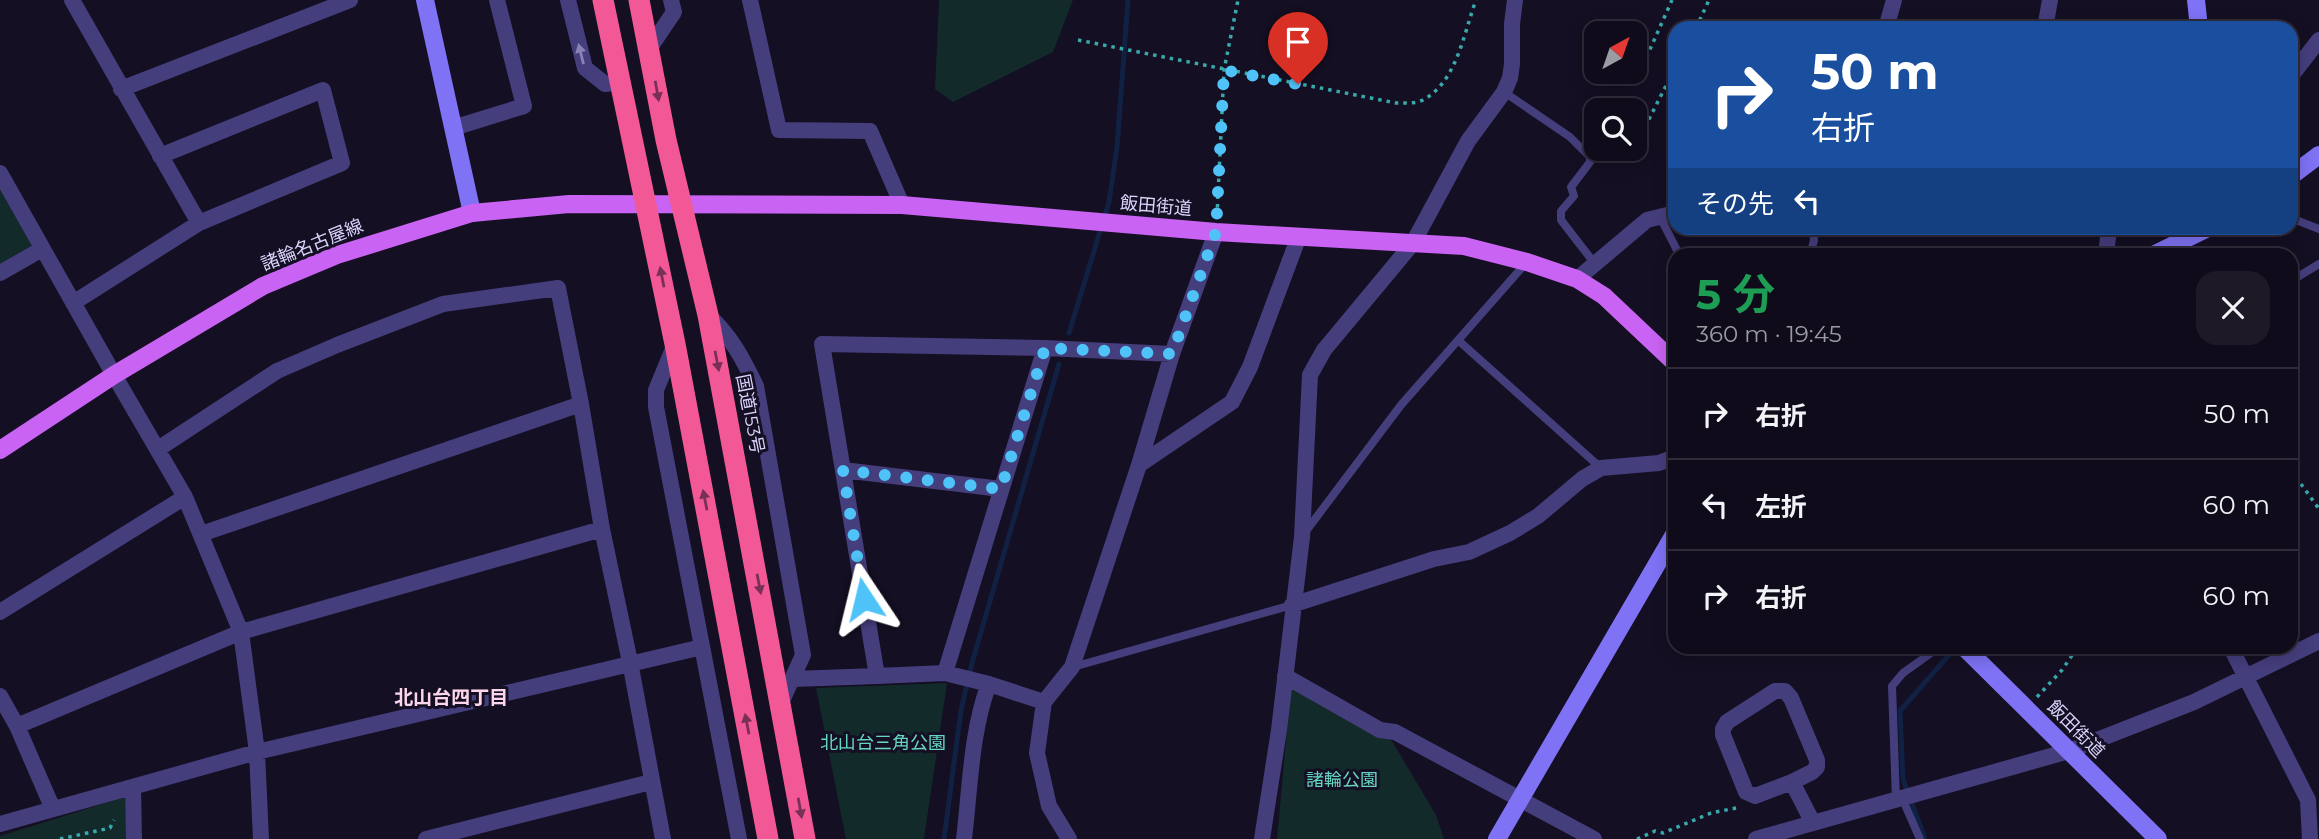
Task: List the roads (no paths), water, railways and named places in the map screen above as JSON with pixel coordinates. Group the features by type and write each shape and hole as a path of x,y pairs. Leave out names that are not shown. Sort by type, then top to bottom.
{"highway":[{"path":"603,0 675,344 768,839"},
{"name":"国道153号","path":"639,0 666,140 708,316 806,839"}],"main road":[{"name":"諸輪名古屋線","path":"0,450 114,376 263,286 337,255 472,213 569,204 681,204"},
{"name":"飯田街道","path":"681,204 902,205 1216,232 1464,246 1527,262 1577,279 1604,296 1668,356"}],"street":[{"path":"72,0 199,223"},
{"path":"121,89 350,0"},
{"path":"425,0 472,213"},
{"path":"453,128 524,106 497,0"},
{"path":"568,0 585,68 605,84 621,82"},
{"path":"649,49 674,12 671,0"},
{"path":"750,0 779,130 870,131 902,205"},
{"path":"1262,839 1302,537 1310,375 1324,350 1413,243 1468,141 1504,92 1512,64 1515,0"},
{"path":"1888,21 1894,0"},
{"path":"2046,21 2050,0"},
{"path":"2196,0 2198,21"},
{"path":"2298,67 2319,40"},
{"path":"73,303 199,223 342,163 323,90 160,156"},
{"path":"2298,171 2319,155"},
{"path":"0,173 185,497 241,632 257,752 261,839"},
{"path":"1577,279 1647,220 1667,215"},
{"path":"1069,839 1049,806 1037,753 1044,702 1072,667 1172,354 1216,232"},
{"path":"2163,248 2182,235"},
{"path":"1139,464 1232,402 1250,367 1299,236"},
{"path":"0,273 42,249"},
{"path":"158,449 278,371 337,345 443,304 558,288 663,839"},
{"path":"708,316 727,333 756,386 803,655 781,703"},
{"path":"675,344 656,390 656,407 739,839"},
{"path":"877,676 822,344 1045,348 1172,354"},
{"path":"951,675 1001,489 1045,348"},
{"path":"201,534 581,404"},
{"path":"1292,605 1434,559 1469,552 1510,533 1538,516 1601,468 1659,463 1668,460"},
{"path":"843,470 1001,489"},
{"path":"0,612 185,497"},
{"path":"17,726 241,632 602,529"},
{"path":"1497,839 1668,545"},
{"path":"2298,651 2319,642"},
{"path":"0,824 257,752 702,647"},
{"name":"飯田街道","path":"1971,654 2158,839"},
{"path":"2234,654 2308,800 2313,828"},
{"path":"1756,839 2069,751 2194,702 2292,654"},
{"path":"793,679 951,675 1044,702"},
{"path":"1285,676 1380,730 1395,732 1594,839"},
{"path":"964,839 984,683"},
{"path":"1779,690 1791,698 1817,767 1791,782 1755,796 1750,795 1744,788 1723,735 1727,722 1779,690"},
{"path":"0,696 17,726 53,809"},
{"path":"426,839 651,782"},
{"path":"1791,782 1813,823"},
{"path":"133,787 134,839"}],"lane":[{"path":"1504,92 1570,137 1590,157 1590,162 1571,187 1574,196 1561,211 1561,220 1595,264"},
{"path":"2298,221 2319,229"},
{"path":"1302,537 1401,405 1527,262"},
{"path":"2298,277 2319,264"},
{"path":"1459,341 1601,468"},
{"path":"1072,667 1292,605"},
{"path":"1920,839 1919,832 1899,799 1892,686 1903,673 1930,654"}],"waterway":[{"path":"1069,333 1109,202 1117,147 1128,0"},
{"path":"944,839 961,710 972,663 1059,364"},
{"path":"1925,839 1903,779 1900,711 1950,654"}],"district":[{"name":"北山台四丁目","path":"451,697"}],"park label":[{"name":"北山台三角公園","path":"883,743"},
{"name":"諸輪公園","path":"1342,780"}]}
